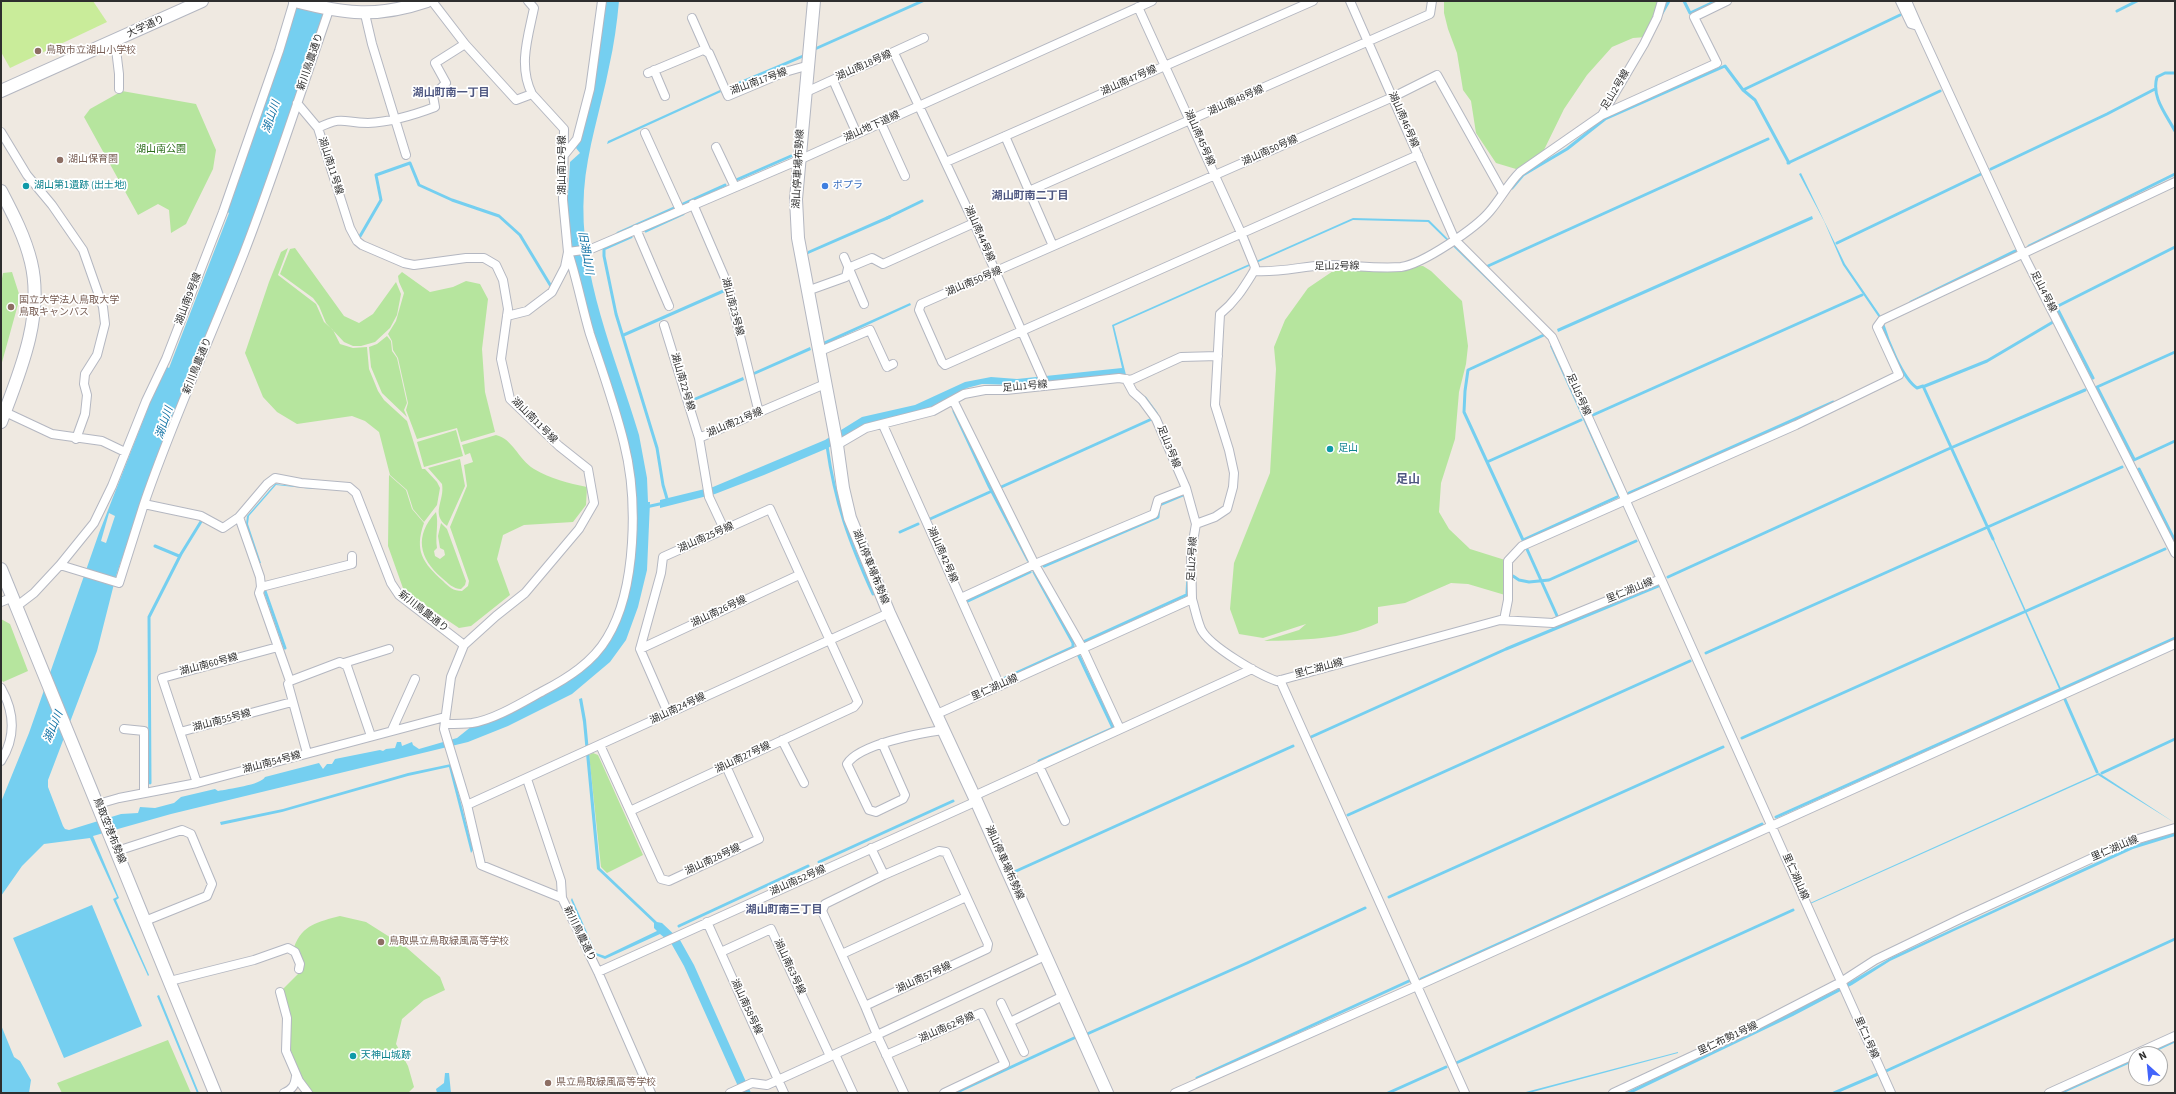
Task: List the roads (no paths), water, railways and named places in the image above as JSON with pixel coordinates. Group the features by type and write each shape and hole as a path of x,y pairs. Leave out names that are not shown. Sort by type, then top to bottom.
{"main road":[{"name":"大学通り","path":"1,91 202,1"},
{"path":"295,1 328,10 365,14 394,10 427,1"},
{"name":"湖山停車場布勢線","path":"814,1 806,66 796,200 798,238 818,352 837,445 842,488 850,518 889,613 976,798 1106,1093"},
{"path":"1,191 26,244 34,283 33,325 3,417"},
{"name":"鳥取空港布勢線","path":"1,569 215,1093"}],"street":[{"name":"湖山南9号線","path":"1,602 15,602 34,593 94,523 166,359 223,212 295,1"},
{"path":"432,1 465,44 516,100 532,94 525,80 524,58 534,8 528,1"},
{"path":"565,154 577,139 590,89 602,1"},
{"name":"湖山地下道線","path":"571,252 591,249 799,160 1152,1"},
{"name":"湖山南47号線","path":"946,162 1165,64 1313,1"},
{"name":"湖山南46号線","path":"1350,1 1455,240"},
{"name":"湖山南48号線","path":"1029,191 1191,121 1430,14 1432,1"},
{"name":"足山2号線","path":"1192,599 1191,553 1196,524 1215,517 1227,509 1233,487 1234,473 1229,450 1215,405 1220,314 1233,303 1254,271 1280,271 1325,266 1401,267 1422,261 1455,240 1490,212 1502,193 1520,172 1602,115 1644,44 1657,18 1662,1"},
{"path":"1602,115 1717,64 1694,17 1727,1"},
{"path":"1900,1 1911,24 1918,26"},
{"path":"1907,1 1918,26"},
{"name":"湖山南45号線","path":"1138,7 1242,234 1255,267 1254,271"},
{"name":"新川鳥農通り","path":"328,10 252,232 161,455 144,504 201,516 223,528 239,517 267,484 275,478 301,483 349,487 356,493 390,583 399,595 464,645"},
{"path":"365,14 394,120 406,155"},
{"path":"692,18 707,52"},
{"name":"足山4号線","path":"1918,26 2023,254 2175,554"},
{"name":"湖山南18号線","path":"804,93 924,38"},
{"path":"115,41 119,74 119,89"},
{"path":"318,128 342,119 368,123 394,120 435,107 433,96 446,83 435,63 465,44"},
{"path":"665,96 651,72 703,50 707,52"},
{"name":"湖山南17号線","path":"707,52 728,96 784,72 806,66"},
{"name":"湖山南44号線","path":"894,52 974,223 1044,382"},
{"name":"湖山南50号線","path":"1418,155 945,365 939,356 919,310 921,304 1215,176 1393,97 1437,75 1502,193"},
{"path":"833,80 857,134"},
{"name":"湖山南12号線","path":"507,316 527,311 552,292 560,280 571,252 563,200 565,154 562,126 532,94"},
{"name":"湖山南11号線","path":"297,103 318,128 350,228 357,241 368,248 414,265 466,258 484,258 491,261 501,272 507,316 501,359 510,399 559,446 588,469 594,503 579,529 525,593 496,616 464,645"},
{"path":"881,123 905,176"},
{"path":"1,132 27,175 52,205 83,250 104,308 105,324 97,355 85,374 84,384 87,395 85,414 76,439"},
{"path":"646,133 680,210"},
{"path":"1005,136 1053,246"},
{"path":"716,147 735,187"},
{"path":"1504,620 1508,600 1508,561 1522,546 1796,425 1899,375 1877,327 1882,320 2175,182"},
{"name":"湖山南23号線","path":"694,204 727,283 759,413"},
{"path":"848,268 872,258 883,264 974,223"},
{"path":"636,230 669,306"},
{"name":"足山5号線","path":"1455,240 1552,336 1661,579"},
{"name":"湖山南54号線","path":"99,806 144,793 197,783 392,730 445,723 473,723 490,717 552,687 588,662 608,638 624,592 632,544 629,472 625,445 590,333 571,252"},
{"path":"844,257 864,304"},
{"path":"807,291 846,277 848,268"},
{"name":"湖山南22号線","path":"664,325 699,438"},
{"path":"818,352 870,330 887,367 893,364"},
{"name":"足山1号線","path":"837,445 866,428 883,425 933,411 964,394 1044,382 1119,378 1131,380 1148,374 1181,357 1218,356"},
{"name":"足山3号線","path":"1126,379 1133,392 1142,400 1156,418 1186,489 1196,524"},
{"name":"湖山南21号線","path":"724,529 709,497 699,438 825,384"},
{"path":"953,400 1035,564 1083,649 1120,729"},
{"path":"3,417 52,434 76,439 102,441 125,452"},
{"name":"湖山南42号線","path":"883,425 1000,686"},
{"path":"961,598 1035,564 1154,514 1158,500 1186,489"},
{"path":"60,564 78,571 120,583 144,504"},
{"name":"湖山南25号線","path":"640,649 661,573 663,557 770,510 830,640"},
{"path":"239,517 260,577 261,587 259,593 290,681 288,684 292,702 307,753"},
{"path":"261,587 352,564 352,556"},
{"name":"湖山南26号線","path":"640,649 799,575"},
{"name":"里仁湖山線","path":"1280,680 1504,620 1553,623 1661,579 1841,982 1875,960 1962,918 2125,843 2175,828"},
{"path":"1192,599 1201,629 1204,634 1222,649 1252,669 1272,679 1280,680 1465,1093"},
{"name":"里仁湖山線","path":"937,714 1192,599"},
{"name":"湖山南24号線","path":"467,805 889,613"},
{"name":"湖山南27号線","path":"630,811 854,707 858,702 830,640"},
{"path":"1175,1093 1417,986 2175,644"},
{"path":"445,723 451,677 464,645"},
{"name":"湖山南60号線","path":"180,732 162,678 278,647"},
{"path":"290,681 340,662 344,663 389,649"},
{"path":"640,649 668,713"},
{"path":"344,663 371,736"},
{"name":"湖山南52号線","path":"598,972 872,848 1039,766 1252,669"},
{"path":"392,730 415,679"},
{"path":"1,688 10,710 12,727 9,745 1,761"},
{"name":"湖山南55号線","path":"197,783 180,732 292,702"},
{"name":"新川鳥農通り","path":"445,723 450,750 467,805 480,865 562,898 598,972 651,1093"},
{"path":"124,729 144,731 144,793"},
{"path":"882,744 906,795 903,799 876,812 869,810 848,764 851,758 882,744 918,733 943,730"},
{"path":"782,740 804,783"},
{"path":"600,745 630,811"},
{"name":"湖山南28号線","path":"630,811 661,879 669,881 759,839 726,766"},
{"path":"1039,766 1065,821"},
{"path":"527,779 561,881 562,898"},
{"path":"115,846 182,830 192,834 212,884 207,896 145,921"},
{"path":"872,848 884,875"},
{"name":"湖山南57号線","path":"939,851 946,852 966,897 988,944 987,949 865,1006 822,911 825,904 884,875 939,851"},
{"path":"842,954 966,897"},
{"name":"湖山南58号線","path":"707,922 784,1093"},
{"name":"湖山南63号線","path":"721,952 771,929 833,1055"},
{"path":"170,981 254,960 288,948 296,952 300,964 299,969"},
{"path":"730,1093 752,1083 767,1085 1045,956"},
{"name":"里仁布勢1号線","path":"1613,1093 1748,1030 1841,982"},
{"name":"里仁1号線","path":"1841,982 1891,1093"},
{"path":"280,992 287,1018 286,1051 296,1076 308,1093"},
{"path":"1010,1022 1063,996"},
{"path":"1001,1003 1024,1052"},
{"path":"865,1006 904,1093"},
{"name":"湖山南62号線","path":"886,1055 981,1013 1006,1064 944,1093"},
{"path":"2050,1093 2175,1036"},
{"path":"833,1055 853,1093"},
{"path":"284,1093 291,1090 295,1084 296,1076"}],"water":[{"path":"299,1 328,1 259,205 144,494 116,576 97,651 48,780 48,787 65,829 69,830 121,814 138,813 140,807 155,808 174,803 181,797 215,789 218,791 236,788 257,782 265,777 319,763 323,769 327,764 332,764 335,759 395,748 397,742 401,742 402,746 412,742 413,745 419,749 457,738 472,726 594,659 611,640 618,622 635,498 575,266 567,212 570,162 580,153 576,148 582,133 596,72 605,1 619,1 611,59 588,160 584,191 584,222 587,254 593,285 610,346 639,435 647,478 648,502 650,502 647,570 638,607 626,640 610,662 572,694 508,726 468,742 171,814 93,836 119,898 116,900 149,975 148,976 113,899 117,897 90,838 44,844 22,866 1,896 1,802 29,733 99,533 148,408 147,407 165,366 169,368 229,213 226,211","holes":["109,513 115,516 106,543 101,541"]},
{"path":"919,1 926,1 816,50 816,47"},
{"path":"802,55 802,58 735,87 731,85"},
{"path":"720,90 721,92 607,144 608,141"},
{"path":"1801,173 1845,264 1882,318 1880,319 1843,265 1824,221 1799,174"},
{"path":"890,215 891,218 808,254 808,251"},
{"path":"1812,216 1813,219 1558,332 1557,329"},
{"path":"1353,218 1429,220 1545,336 1428,222 1353,220 1114,326 1126,375 1015,385 982,384 967,388 925,410 864,425 828,448 764,475 715,494 660,508 660,500 713,487 825,440 862,417 915,405 965,382 991,377 1017,379 1122,368 1112,325"},
{"path":"724,289 725,292 623,337 622,334"},
{"path":"910,303 911,305 824,345 823,342"},
{"path":"1551,345 1620,496 1618,497 1550,346"},
{"path":"810,347 811,350 754,375 754,372"},
{"path":"743,377 744,380 694,401 694,398"},
{"path":"275,484 313,489 276,485 249,516 248,524 261,563 259,563 246,524 247,516"},
{"path":"1992,535 2062,691 2060,691 1991,536"},
{"path":"582,698 586,720 600,868 657,922 662,923 680,940 694,965 751,1093 741,1093 684,966 671,943 660,934 605,959 595,955 571,900 572,898 596,953 605,956 657,931 654,928 654,923 597,869 583,722 579,699"},
{"path":"451,764 473,850 471,853 449,767 408,776 282,812 221,825 220,822 283,809 408,773"},
{"path":"2099,773 2175,823 2098,775 1810,904 1810,903"},
{"path":"2175,832 2175,836 2133,849 1890,961 1852,985 1793,1016 1632,1093 1625,1093 1838,989 1892,957 2132,846"},
{"path":"92,905 142,1026 64,1058 13,938"},
{"path":"159,995 199,1093 197,1093 157,996"},
{"path":"1,1025 14,1057 20,1061 31,1080 29,1093 1,1093"},
{"path":"1678,1052 1529,1093 1522,1093"},
{"path":"445,1073 449,1073 451,1093 437,1093 436,1089 444,1083"}],"waterway":[{"path":"1661,15 1669,1"},
{"path":"1684,1 1690,13 1716,1"},
{"path":"2117,11 2137,1"},
{"path":"1743,90 1900,15"},
{"path":"1512,188 1523,175 1567,149 1605,119 1725,66 1743,90 1755,100 1789,163"},
{"path":"2175,73 2165,73 2157,77 2156,84 2156,91 2160,105 2175,131"},
{"path":"1991,169 2107,114 2155,89"},
{"path":"1788,163 1940,91"},
{"path":"1488,266 1768,139"},
{"path":"736,180 791,156"},
{"path":"359,238 381,200 376,175 410,163 419,185 452,200 499,216 520,235 552,288"},
{"path":"1837,243 1981,174"},
{"path":"2029,246 2175,174"},
{"path":"683,204 725,185"},
{"path":"887,218 922,201"},
{"path":"618,233 674,208"},
{"path":"646,231 683,214"},
{"path":"631,237 604,249 604,256 616,314 657,448 663,485 668,502"},
{"path":"2056,307 2175,247"},
{"path":"1911,302 2015,251"},
{"path":"1593,415 1862,295"},
{"path":"2057,308 2093,378"},
{"path":"1882,322 1891,348 1906,376 1917,388 1923,386 1993,539"},
{"path":"1925,386 1987,361 2053,322"},
{"path":"1545,333 1546,334 1468,370 1464,412 1523,540 1617,497"},
{"path":"2134,459 2097,387 2175,352"},
{"path":"1668,577 1946,450 2085,390"},
{"path":"1145,398 1156,413"},
{"path":"1629,493 1833,402"},
{"path":"954,411 989,486 1028,560"},
{"path":"999,488 1154,418"},
{"path":"1487,462 1581,420"},
{"path":"2134,460 2175,441"},
{"path":"827,446 834,486 844,522 873,594"},
{"path":"1706,653 2122,467"},
{"path":"2139,469 2175,541"},
{"path":"930,519 992,491"},
{"path":"1044,566 1158,517 1159,505 1185,494"},
{"path":"646,507 664,503"},
{"path":"150,783 149,617 181,554 202,520"},
{"path":"900,532 918,524"},
{"path":"1513,576 1519,580 1529,582 1549,580 1636,541"},
{"path":"155,546 179,556"},
{"path":"1526,547 1558,618"},
{"path":"1742,738 2165,549"},
{"path":"968,601 1030,572"},
{"path":"1005,678 1073,647 1073,643 1034,572"},
{"path":"1187,593 1188,575"},
{"path":"1311,737 1506,649 1658,586"},
{"path":"265,591 285,648"},
{"path":"1085,641 1186,595"},
{"path":"1776,817 2175,638"},
{"path":"1039,761 1113,728 1078,654"},
{"path":"1348,815 1690,661"},
{"path":"2063,695 2097,772"},
{"path":"2102,773 2175,739"},
{"path":"1014,872 1293,746"},
{"path":"1389,897 1723,747"},
{"path":"819,862 953,801"},
{"path":"1421,979 1762,824"},
{"path":"679,926 808,866"},
{"path":"1087,1034 1247,963 1365,908"},
{"path":"1456,1063 1793,910"},
{"path":"1886,1071 2175,939"},
{"path":"1197,1078 1409,981"},
{"path":"955,1093 1074,1038"},
{"path":"2164,1046 2175,1041"},
{"path":"2060,1093 2128,1063"},
{"path":"1388,1093 1446,1067"},
{"path":"1834,1093 1878,1074"}],"place":[{"name":"鳥取市立湖山小学校","path":"38,51"},
{"name":"湖山保育園","path":"60,160"},
{"name":"湖山第1遺跡 (出土地)","path":"26,186"},
{"name":"ポプラ","path":"825,186"},
{"name":"国立大学法人鳥取大学 鳥取キャンパス","path":"11,307"},
{"name":"足山","path":"1330,449"},
{"name":"鳥取県立鳥取緑風高等学校","path":"381,942"},
{"name":"天神山城跡","path":"353,1056"},
{"name":"県立鳥取緑風高等学校","path":"548,1083"}],"district":[{"name":"湖山町南一丁目","path":"451,94"},
{"name":"湖山町南二丁目","path":"1030,197"},
{"name":"足山","path":"1408,480"},
{"name":"湖山町南三丁目","path":"784,911"}],"water label":[{"name":"湖山川","path":"272,117"},
{"name":"旧湖山川","path":"585,253"},
{"name":"湖山川","path":"165,423"},
{"name":"湖山川","path":"54,727"}],"park label":[{"name":"湖山南公園","path":"161,150"}]}
